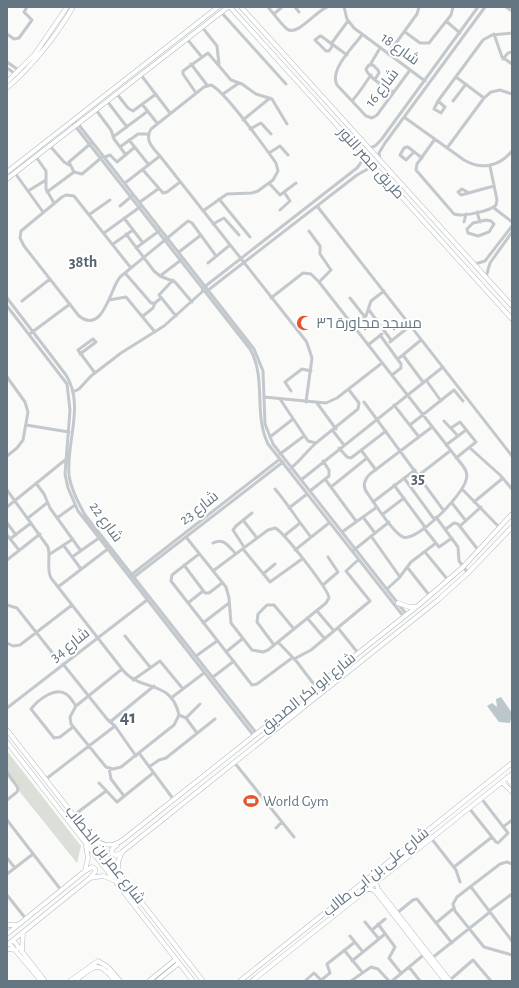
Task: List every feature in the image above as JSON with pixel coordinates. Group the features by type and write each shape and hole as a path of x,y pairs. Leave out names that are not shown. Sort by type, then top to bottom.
{"street":[{"path":"7,34 14,39 19,38 32,20 24,12 27,7"},
{"path":"7,82 19,74 43,43 67,7"},
{"path":"7,88 52,39 73,7"},
{"path":"7,172 221,9 229,7"},
{"name":"طريق مصر النور","path":"229,7 512,319"},
{"name":"طريق مصر النور","path":"241,7 512,306"},
{"path":"268,7 287,29 294,31 299,29 318,11 327,7"},
{"path":"274,14 282,7"},
{"path":"295,7 299,12"},
{"path":"344,7 348,21 332,44 329,51 326,51 315,42 318,36 321,36 332,44 347,56 362,35"},
{"path":"388,54 417,14 419,7"},
{"path":"405,32 420,43 427,44 451,15 453,7"},
{"path":"369,148 380,142 478,7"},
{"path":"380,160 379,153 382,147 485,7"},
{"path":"506,7 512,11"},
{"path":"7,179 36,158 187,39 221,9"},
{"path":"221,9 286,84"},
{"name":"شارع 18","path":"348,21 362,35 425,81"},
{"path":"446,21 460,33"},
{"path":"202,27 217,46 219,66"},
{"path":"438,101 483,40 494,34 512,33"},
{"path":"494,34 503,59 512,64"},
{"path":"187,39 201,56"},
{"path":"380,48 366,70 371,76 393,92"},
{"path":"503,59 508,53 512,52"},
{"path":"196,93 182,73 183,70 201,56 208,53 229,78 256,94 270,98 287,124"},
{"name":"شارع 16","path":"347,56 335,72 334,79 337,85 366,116 374,117 410,70"},
{"path":"7,62 19,74"},
{"path":"191,64 207,85"},
{"path":"370,65 378,70 375,79"},
{"path":"435,67 439,69"},
{"path":"7,68 19,74"},
{"path":"141,75 170,113"},
{"path":"352,101 363,89 363,85 371,76"},
{"path":"456,77 484,98"},
{"path":"223,94 239,83"},
{"path":"453,101 466,84"},
{"path":"203,211 219,199 231,193 255,192 269,183 276,176 278,168 223,94 215,86 207,85 157,123 148,134 149,141 180,182 309,347 312,358 306,402"},
{"path":"447,148 484,98 496,90 504,90 512,94"},
{"path":"116,94 131,110 135,110 156,94"},
{"path":"414,96 418,99"},
{"path":"243,120 270,98"},
{"path":"319,106 323,106 325,100"},
{"path":"107,101 127,127"},
{"path":"142,104 157,123"},
{"path":"326,114 326,110 332,107"},
{"path":"96,110 111,130 113,137 126,155"},
{"path":"113,137 148,111"},
{"path":"404,117 469,163 479,166 490,166 502,161 512,151"},
{"path":"74,121 101,158 140,202 181,260 257,354 263,371 265,424 281,457 329,523 405,616"},
{"path":"250,129 261,123 271,134"},
{"path":"77,125 105,157 140,207 159,231 179,252 205,290 253,354 259,374 260,418 263,432 268,444 281,457"},
{"path":"120,147 140,133 148,134"},
{"path":"435,139 416,166 417,173 452,212 458,215 494,208 498,202 490,166"},
{"path":"129,140 149,165"},
{"path":"69,166 70,161 90,144"},
{"path":"50,146 74,172 81,175 101,158"},
{"path":"268,153 280,146 288,155"},
{"path":"105,157 110,155 116,162 135,147"},
{"path":"414,152 406,160 400,155 406,147 414,152 422,158"},
{"path":"124,184 160,156"},
{"path":"73,392 95,373 130,347 156,332 176,316 241,259 357,168 365,157"},
{"path":"36,158 46,171 47,192 54,203"},
{"path":"205,290 244,264 361,172 373,166"},
{"path":"357,168 361,172"},
{"path":"143,170 163,193 167,192 180,182"},
{"path":"47,192 74,172"},
{"path":"15,173 43,212"},
{"path":"28,191 46,180"},
{"path":"269,183 278,194 284,192 296,183"},
{"path":"469,193 494,186"},
{"path":"140,202 158,189"},
{"path":"280,210 290,202 284,192"},
{"path":"131,268 90,214 74,196 66,195 54,203 23,229 20,238 70,304 83,318 91,320 102,314 109,300 114,284 125,273 189,221 216,256"},
{"path":"120,206 132,196"},
{"path":"219,199 250,237"},
{"path":"90,214 110,200"},
{"path":"317,206 512,456"},
{"path":"415,213 420,211 421,206"},
{"path":"104,233 140,207"},
{"path":"494,208 512,222"},
{"path":"477,212 480,222"},
{"path":"464,222 466,214"},
{"path":"423,221 424,216 430,216"},
{"path":"124,218 143,243"},
{"path":"213,224 220,219 226,219 239,235"},
{"path":"491,221 494,227 489,232 481,236 468,233 467,229 470,225 480,222 491,221"},
{"path":"475,264 485,261 512,226"},
{"path":"113,244 133,230"},
{"path":"136,248 159,231"},
{"path":"309,231 320,246 320,254 331,270 319,282"},
{"path":"486,277 488,266 512,232"},
{"path":"274,233 274,236 277,237"},
{"path":"126,234 143,258 160,276 173,280 192,302"},
{"path":"179,252 201,235"},
{"path":"266,239 269,239 271,242"},
{"path":"208,263 230,245"},
{"path":"160,276 181,260"},
{"path":"125,273 150,302 155,303"},
{"path":"271,298 303,273 311,274 319,282 392,375 456,458 466,472 467,478 462,489 452,503 425,527 407,538 400,535 389,522 366,492 364,485 366,479 376,470 432,427"},
{"path":"22,301 50,279"},
{"path":"173,280 159,293 161,298 176,316"},
{"path":"354,327 365,317 371,302 384,291"},
{"path":"109,300 126,297 156,332"},
{"name":"شارع 22","path":"7,298 8,304 66,375 73,392 74,410 69,467 71,486 85,515 109,548 213,677 256,735"},
{"path":"143,316 153,308 155,303 161,298"},
{"path":"350,298 365,317"},
{"path":"31,333 70,304"},
{"path":"369,310 391,340"},
{"path":"387,344 410,326"},
{"path":"368,345 385,332"},
{"name":"شارع 22","path":"31,333 67,384 70,404 65,460 66,481 75,505 99,538 109,548"},
{"path":"380,335 402,366 392,375"},
{"path":"80,354 96,342 92,338 79,348 80,354 95,373"},
{"path":"398,359 421,340"},
{"path":"402,356 441,401"},
{"path":"260,396 317,403 332,401 349,390 382,363"},
{"path":"301,480 376,418 443,367"},
{"path":"291,391 285,382 302,369 311,371"},
{"path":"7,377 26,405 26,425 21,443 7,456"},
{"path":"291,468 303,458 307,451 316,443 357,411 359,407 358,401 349,390"},
{"path":"410,425 454,390 463,401"},
{"path":"280,399 304,436 310,442 316,443"},
{"path":"364,402 401,450 444,511"},
{"path":"317,403 344,445"},
{"path":"394,404 419,437"},
{"path":"270,437 293,419"},
{"path":"444,420 458,436"},
{"path":"451,428 459,422 476,442 456,458"},
{"path":"26,425 72,432"},
{"path":"446,445 466,430"},
{"path":"339,448 349,458 386,431"},
{"name":"شارع 23","path":"132,577 281,457 304,436"},
{"path":"470,448 503,478 512,489"},
{"path":"361,450 376,470"},
{"path":"419,475 450,451"},
{"path":"331,487 367,458"},
{"path":"7,507 65,460"},
{"path":"310,491 329,476 330,472 323,461"},
{"path":"284,462 291,468 310,491 398,603 401,611"},
{"name":"شارع 23","path":"132,577 284,462"},
{"path":"373,502 415,470"},
{"path":"404,478 435,518 446,529 458,547 459,561 468,573"},
{"path":"474,502 503,478"},
{"path":"325,479 356,521"},
{"path":"36,483 44,494 57,518 81,551"},
{"path":"394,485 440,547 452,538"},
{"path":"275,489 311,538"},
{"path":"462,489 500,528"},
{"path":"7,490 48,547 50,554 49,572 58,587 122,669 133,680 154,686 171,698 179,715 186,718 196,733"},
{"path":"289,508 307,494"},
{"path":"383,514 404,498"},
{"path":"28,518 48,503"},
{"path":"452,503 466,520"},
{"path":"57,518 75,505"},
{"path":"342,532 377,507"},
{"path":"460,526 481,507"},
{"path":"252,513 233,530 244,548 269,581 272,582 302,559"},
{"name":"شارع ابو بكر الصديق","path":"117,845 430,596 479,551 512,514"},
{"path":"363,517 375,533"},
{"path":"244,520 257,538"},
{"path":"352,552 389,522"},
{"path":"7,523 16,535"},
{"path":"10,539 32,523"},
{"path":"284,536 300,523"},
{"path":"295,550 329,523"},
{"path":"446,529 454,523 460,526 479,551"},
{"name":"شارع ابو بكر الصديق","path":"122,852 438,600 468,573 512,527"},
{"path":"186,537 228,592 231,623 242,640 252,650 257,652 268,650 317,611 329,598 323,585 277,528 273,528 257,538 213,571"},
{"path":"7,559 40,534"},
{"path":"7,535 19,550"},
{"path":"370,536 400,577"},
{"path":"72,557 99,538"},
{"path":"50,554 73,539"},
{"path":"214,543 220,541 225,542 236,554"},
{"path":"386,589 400,577 407,567 436,543"},
{"path":"64,546 80,569"},
{"path":"58,587 109,548"},
{"path":"425,552 448,580"},
{"path":"199,554 172,575 170,579 252,685 255,685 293,658 306,654 370,601 346,571 358,560"},
{"path":"323,585 338,572 328,557"},
{"path":"263,574 275,564"},
{"path":"184,565 203,591 209,594 222,583"},
{"path":"407,567 430,596"},
{"name":"شارع 22","path":"132,577 147,600 204,673 256,735"},
{"path":"188,604 203,591"},
{"name":"شارع 34","path":"7,708 147,600"},
{"path":"203,623 229,603"},
{"path":"398,603 409,607 416,607"},
{"path":"274,645 257,622 258,614 264,607 270,604 274,605 294,629"},
{"path":"7,605 17,608 58,660"},
{"path":"7,643 13,646 20,645 72,605"},
{"path":"317,611 334,631"},
{"path":"308,618 325,639"},
{"path":"338,628 358,653"},
{"path":"126,636 150,667"},
{"path":"226,652 242,640"},
{"path":"196,656 218,641"},
{"path":"278,642 316,687"},
{"path":"133,680 158,661 161,662 183,689"},
{"path":"213,677 234,661"},
{"path":"63,664 88,696 115,726 137,755 154,773 172,801 175,809"},
{"path":"122,669 76,706 70,717 73,727 109,768 112,779 124,796"},
{"path":"171,698 204,673"},
{"path":"110,722 154,686"},
{"path":"73,727 60,738 54,738 31,709 49,694 56,692 67,694 76,706"},
{"path":"299,701 304,706"},
{"path":"186,718 200,704"},
{"path":"109,768 121,767 137,755 174,725 179,715"},
{"path":"149,767 159,760 166,758 215,719"},
{"path":"46,779 115,726"},
{"name":"شارع عمر بن الخطاب","path":"7,730 203,981"},
{"name":"شارع عمر بن الخطاب","path":"7,742 193,981"},
{"path":"234,762 294,837"},
{"name":"شارع على بن ابى طالب","path":"240,981 512,763"},
{"path":"33,776 39,776 38,768"},
{"path":"7,772 18,788 16,792 7,800"},
{"path":"99,783 116,802 154,773"},
{"name":"شارع على بن ابى طالب","path":"252,981 512,774"},
{"path":"508,777 512,785"},
{"path":"502,782 512,792"},
{"path":"44,790 44,784 50,784"},
{"path":"192,786 197,792"},
{"path":"74,815 106,791"},
{"path":"471,796 472,800 476,802"},
{"path":"461,804 465,805 498,843 508,835 504,827 481,798"},
{"path":"7,820 61,890"},
{"path":"504,827 512,820"},
{"path":"276,828 282,822"},
{"path":"454,868 492,837"},
{"path":"82,838 88,851 85,871"},
{"path":"92,838 103,844 117,845"},
{"path":"431,838 454,868 460,882"},
{"path":"117,845 112,849 112,854 115,856 122,852"},
{"path":"407,847 405,853 412,853"},
{"path":"119,873 118,862 122,852"},
{"path":"7,874 33,854"},
{"path":"7,858 15,868"},
{"path":"392,859 399,859 397,865"},
{"path":"512,864 507,862 500,864 454,900 454,908 469,929 487,948 511,954 512,949"},
{"path":"7,933 85,871 92,867 95,869 95,872 90,878 10,943 17,949 41,981"},
{"path":"90,878 103,876 116,881"},
{"path":"376,882 378,889 448,981"},
{"path":"470,887 512,941"},
{"path":"368,888 375,891 448,981"},
{"path":"432,958 512,894"},
{"path":"7,895 26,919"},
{"path":"397,912 416,899 452,943"},
{"path":"436,923 454,908"},
{"path":"145,920 156,925 151,914"},
{"path":"372,930 385,919"},
{"path":"365,922 379,939"},
{"path":"7,924 18,925"},
{"path":"378,924 395,947 389,958 401,973"},
{"path":"23,932 23,952"},
{"path":"352,960 385,934"},
{"path":"162,941 163,936 167,935"},
{"path":"350,936 363,952"},
{"path":"304,981 314,973 320,981 330,973 327,964 355,942"},
{"path":"7,949 17,949 23,952 45,981"},
{"path":"344,950 362,972"},
{"path":"351,981 367,968 374,967 381,971 390,981 426,953"},
{"path":"149,981 176,959"},
{"path":"448,981 473,960 493,981"},
{"path":"70,981 98,961 104,963 118,981"},
{"path":"157,981 179,963"},
{"path":"75,981 92,968 99,967 106,970 118,981"},
{"path":"408,967 420,981"}],"shaded area":[{"path":"501,697 512,713 510,723 499,722 487,706 492,703 497,707 496,699"},
{"path":"7,751 81,846 77,863 7,776"}],"place":[{"name":"مسجد مجاورة ٣٦","path":"304,323"},
{"name":"World Gym","path":"251,801"}],"district":[{"name":"38th","path":"83,262"},
{"name":"35","path":"418,478"},
{"name":"41","path":"128,717"}]}
